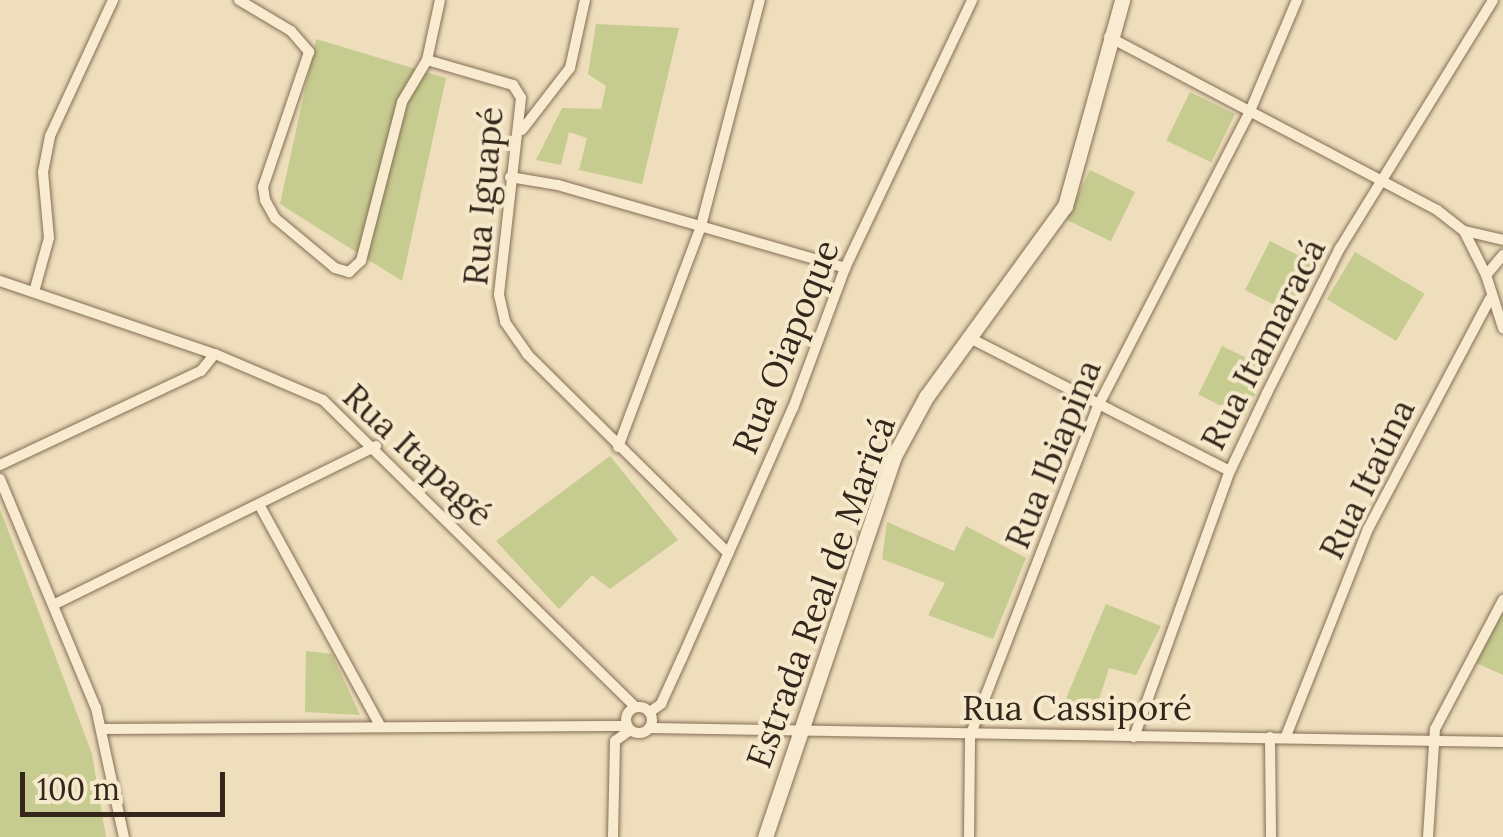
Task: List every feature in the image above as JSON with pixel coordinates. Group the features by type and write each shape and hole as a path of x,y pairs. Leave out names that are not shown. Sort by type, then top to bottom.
{"main road":[{"name":"Estrada Real de Maricá","path":"765,837 894,456 968,337 1066,206 1108,36 1122,0"}],"street":[{"path":"34,292 49,238 43,172 50,136 113,0"},
{"path":"239,0 306,44 310,64 264,186 265,200 276,218 342,272 361,261 402,102 427,60 440,0"},
{"path":"521,130 570,68 585,0"},
{"path":"618,447 701,226 760,0"},
{"name":"Rua Oiapoque","path":"650,712 661,704 728,553 845,268 972,0"},
{"name":"Rua Ibiapina","path":"969,837 970,736 1099,404 1250,111 1297,0"},
{"name":"Rua Itamaracá","path":"1134,737 1230,471 1340,248 1493,0"},
{"path":"1108,36 1384,181 1464,231 1503,240"},
{"name":"Rua Iguapé","path":"427,60 513,85 521,98 521,130 510,177 499,294 505,322 527,354 728,553"},
{"path":"510,177 845,268"},
{"path":"1464,231 1486,275 1490,299 1503,328"},
{"path":"1486,275 1503,255"},
{"name":"Rua Itapagé","path":"0,281 215,354 323,400 376,446 634,708"},
{"name":"Rua Itaúna","path":"1286,736 1368,529 1490,299"},
{"path":"968,337 1230,471"},
{"path":"0,464 200,371 215,354"},
{"path":"56,604 261,508 376,446"},
{"path":"0,479 56,604 102,729 124,837"},
{"path":"261,508 382,727"},
{"path":"1428,837 1432,743 1503,600"},
{"path":"613,837 614,741 628,728 634,708 650,712 650,728"},
{"name":"Rua Cassiporé","path":"102,729 650,728 1503,742"},
{"path":"1270,737 1272,837"}],"green space":[{"path":"596,24 679,28 642,184 579,170 587,138 569,132 561,165 536,160 562,108 601,109 606,86 588,74"},
{"path":"316,39 446,78 402,281 280,204"},
{"path":"1190,92 1235,114 1211,162 1166,141"},
{"path":"1090,170 1135,192 1111,241 1066,219"},
{"path":"1270,241 1315,264 1290,313 1245,290"},
{"path":"1355,252 1424,294 1396,341 1327,299"},
{"path":"1222,346 1268,368 1244,417 1198,395"},
{"path":"610,456 678,540 610,589 592,575 559,609 496,541"},
{"path":"0,509 92,754 106,837 0,837"},
{"path":"887,522 954,551 966,526 1026,558 993,639 928,615 945,583 882,559"},
{"path":"1106,604 1161,626 1136,675 1109,668 1091,724 1056,722"},
{"path":"1503,613 1503,675 1476,663"},
{"path":"306,651 332,654 360,715 305,712"}]}
